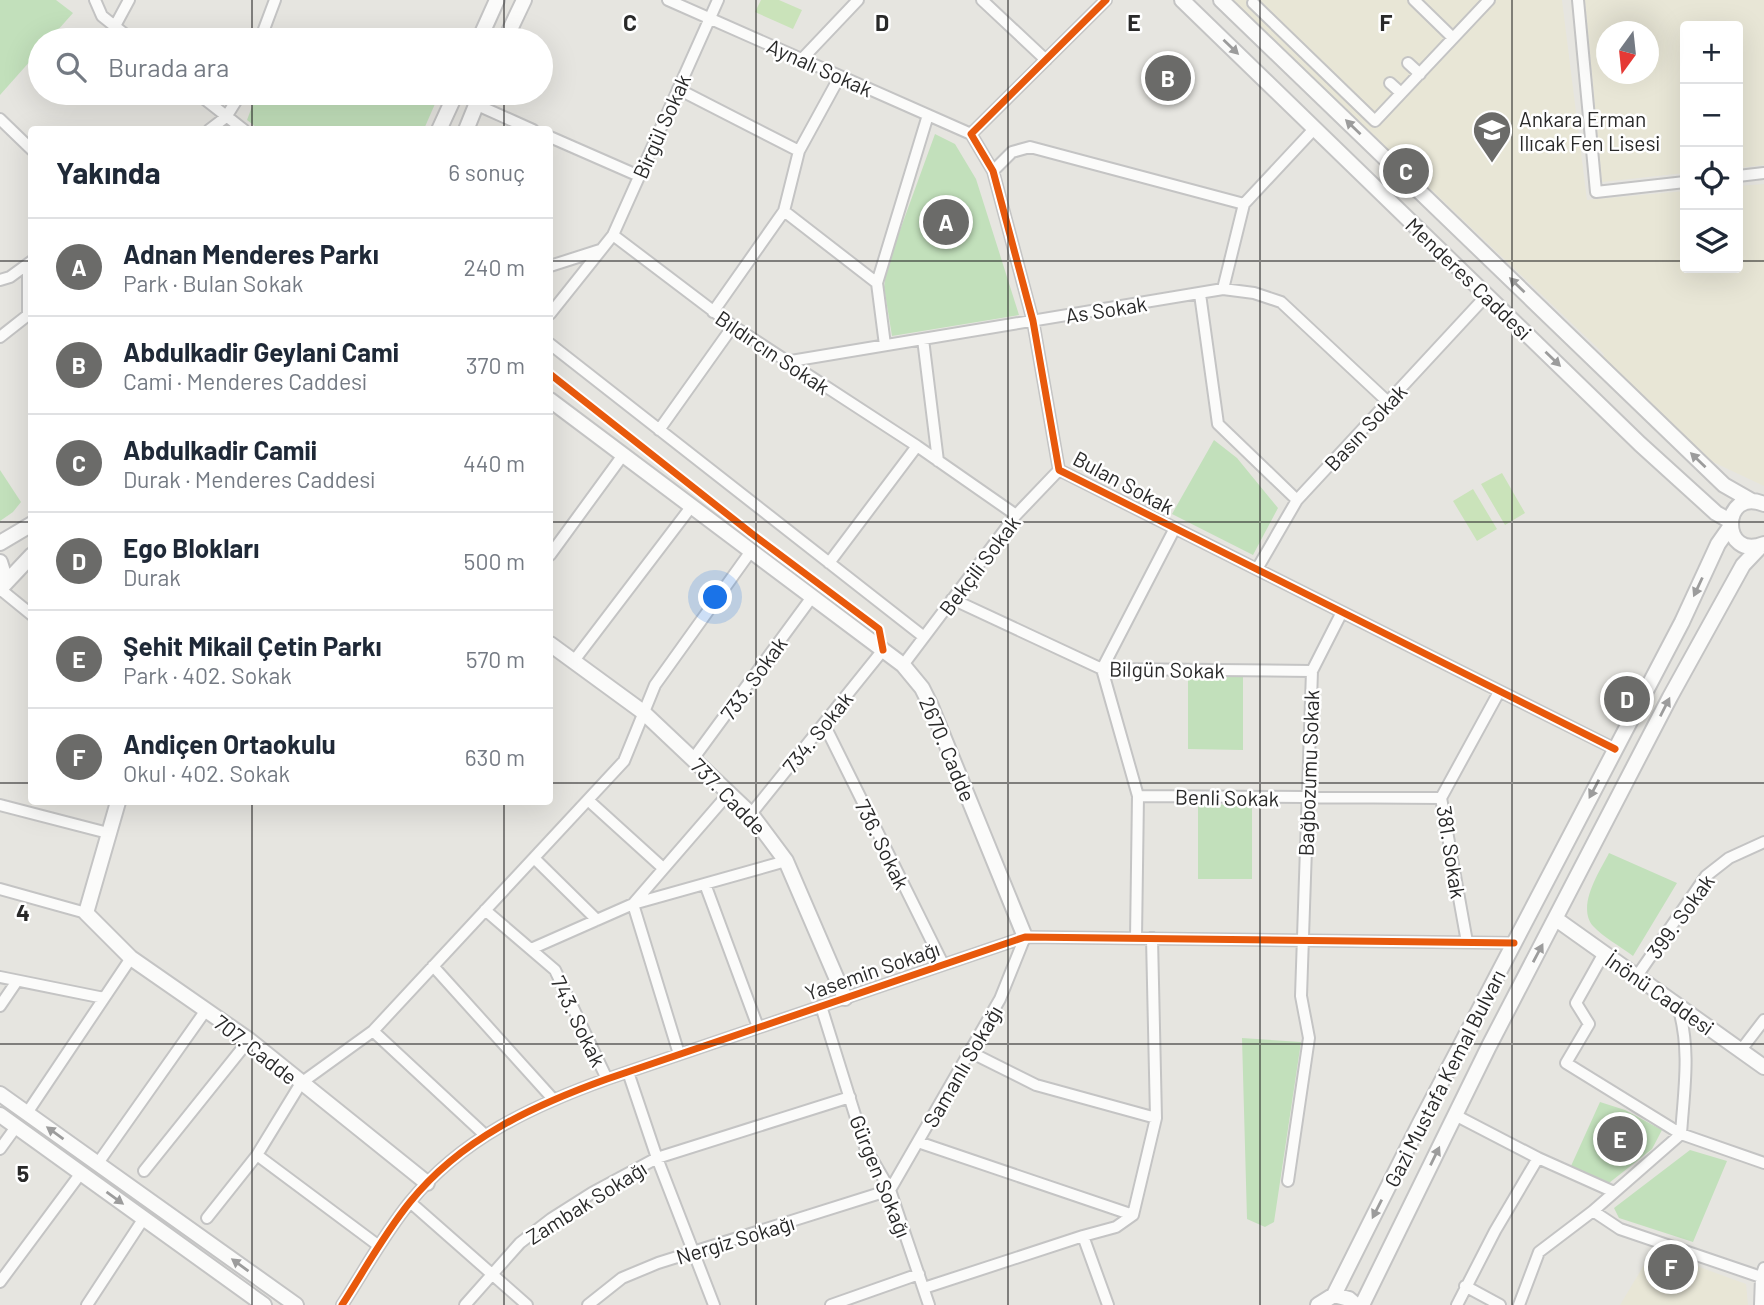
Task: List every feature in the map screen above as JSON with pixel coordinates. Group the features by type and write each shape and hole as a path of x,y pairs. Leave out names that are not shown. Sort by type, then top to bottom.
{"main road":[{"path":"485,28 498,0"},
{"path":"511,28 524,0"},
{"name":"Menderes Caddesi","path":"1182,0 1640,444 1730,524 1735,539 1740,544 1762,545"},
{"name":"Menderes Caddesi","path":"1220,0 1724,485 1758,503"},
{"path":"441,126 450,105"},
{"path":"468,126 476,105"},
{"name":"2670. Cadde","path":"553,402 903,665 922,688 930,704 1025,937"},
{"name":"Gazi Mustafa Kemal Bulvarı","path":"1334,1295 1682,622 1718,544 1740,505 1758,503"},
{"path":"0,543 28,526"},
{"name":"Gazi Mustafa Kemal Bulvarı","path":"1362,1305 1455,1115 1670,698 1743,565 1762,545"},
{"path":"0,589 28,559"},
{"path":"0,562 4,575 0,589"},
{"name":"737. Cadde","path":"553,646 643,712 751,814 786,861 845,998"},
{"path":"86,913 117,805"},
{"name":"707. Cadde","path":"86,913 131,958 249,1040 427,1184"},
{"name":"İnönü Caddesi","path":"1556,919 1764,1067"},
{"path":"0,1094 296,1305"},
{"path":"0,1115 264,1305"},
{"path":"1318,1305 1334,1295 1349,1298 1356,1305"}],"street":[{"path":"95,0 102,16 117,28"},
{"path":"115,26 129,0"},
{"path":"264,28 275,0"},
{"name":"Aynalı Sokak","path":"668,0 971,134"},
{"name":"Birgül Sokak","path":"553,310 613,235 718,0"},
{"path":"802,59 859,0"},
{"path":"982,0 1046,60"},
{"path":"971,134 1106,0"},
{"path":"1414,0 1453,38"},
{"path":"1254,3 1375,121 1489,0"},
{"path":"1578,0 1596,192 1680,183"},
{"path":"1408,63 1419,74"},
{"path":"713,312 783,211 799,151 840,76"},
{"path":"1390,83 1401,93"},
{"path":"678,89 799,151"},
{"path":"212,105 238,126"},
{"path":"214,126 226,117 234,105"},
{"path":"489,105 526,126"},
{"path":"885,345 877,283 928,115"},
{"path":"0,119 28,146"},
{"path":"1223,289 1244,204 1315,128"},
{"name":"Bulan Sokak","path":"971,134 993,171 1032,321 1059,470 1615,749"},
{"path":"553,138 639,176"},
{"path":"993,171 1012,152 1030,147 1244,204"},
{"path":"1743,175 1764,173"},
{"path":"783,211 877,283"},
{"name":"Bıldırcın Sokak","path":"613,235 733,326 917,446 1016,515"},
{"path":"553,266 600,250"},
{"path":"5,279 28,263"},
{"name":"As Sokak","path":"785,362 1223,289 1254,293 1281,302 1388,402"},
{"path":"1199,294 1218,424 1297,500"},
{"name":"Basın Sokak","path":"1257,569 1297,500 1487,295"},
{"path":"0,337 28,315"},
{"path":"659,430 733,326"},
{"path":"923,339 938,461"},
{"path":"553,346 924,637"},
{"path":"829,563 917,446"},
{"path":"553,551 623,455"},
{"name":"Bekçili Sokak","path":"903,665 1016,515 1059,470"},
{"path":"573,662 691,507"},
{"path":"1136,938 1138,796 1102,669 1175,528"},
{"path":"207,1218 257,1154 301,1083 373,1031 624,761 655,685 751,551"},
{"path":"0,589 28,612"},
{"name":"733. Sokak","path":"693,759 813,597"},
{"name":"Bilgün Sokak","path":"952,599 1102,669 1312,671"},
{"name":"Bağbozumu Sokak","path":"1288,1181 1309,1038 1301,996 1312,671 1342,612"},
{"name":"734. Sokak","path":"751,814 883,650"},
{"name":"381. Sokak","path":"1467,942 1441,799 1499,692"},
{"name":"736. Sokak","path":"824,724 943,964"},
{"path":"633,904 729,793"},
{"name":"Benli Sokak","path":"1138,796 1441,799"},
{"path":"588,800 663,868"},
{"path":"0,805 108,833"},
{"name":"399. Sokak","path":"1637,976 1706,876 1729,858 1764,842"},
{"path":"534,858 597,920"},
{"path":"531,949 633,904 786,861"},
{"path":"705,884 758,1027"},
{"path":"0,889 86,913"},
{"path":"633,904 679,1054"},
{"name":"743. Sokak","path":"485,911 559,976 607,1079"},
{"name":"Yasemin Sokağı","path":"342,1305 410,1202 454,1158 518,1115 607,1079 1025,937 1514,943"},
{"name":"Samanlı Sokağı","path":"890,1190 1000,999 1025,937"},
{"path":"924,1288 1116,1227 1133,1215 1156,1118 1152,938"},
{"path":"1604,953 1576,1003 1589,1024 1566,1063 1681,1135 1764,1163"},
{"path":"27,1113 131,958"},
{"path":"433,966 552,1099"},
{"path":"0,977 104,998"},
{"path":"0,1006 17,981"},
{"path":"1519,1305 1539,1252 1593,1211 1681,1135 1686,1047 1685,1029 1677,1005"},
{"name":"Gürgen Sokağı","path":"821,1006 865,1147 890,1190 929,1305"},
{"path":"98,1163 206,1010"},
{"path":"1741,1050 1764,1020"},
{"path":"373,1031 485,1135"},
{"path":"144,1171 249,1040"},
{"path":"970,1052 1037,1085 1156,1118"},
{"path":"628,1072 657,1158 695,1251 713,1305"},
{"name":"Zambak Sokağı","path":"465,1305 520,1242 551,1219 657,1158 849,1097"},
{"path":"1455,1115 1538,1158 1614,1192"},
{"path":"0,1149 16,1127"},
{"path":"918,1142 1133,1215"},
{"path":"257,1154 379,1246"},
{"path":"1457,1305 1465,1286 1538,1158"},
{"path":"0,1282 81,1173"},
{"name":"Nergiz Sokağı","path":"588,1305 611,1285 634,1272 890,1190"},
{"path":"410,1202 527,1305"},
{"path":"1593,1211 1620,1229 1763,1272 1760,1305"},
{"path":"87,1305 144,1219"},
{"path":"1083,1236 1108,1305"},
{"path":"831,1305 919,1274"},
{"path":"1465,1286 1500,1305"}],"shaded area":[{"path":"1232,0 1562,0 1587,200 1680,191 1680,273 1743,273 1743,186 1764,184 1764,486 1713,462 1600,364 1604,354"},
{"path":"1585,0 1764,0 1764,165 1743,167 1743,21 1680,21 1680,174 1602,182"},
{"path":"1653,1250 1746,1284 1748,1305 1620,1305"}],"green space":[{"path":"0,0 56,0 73,13 60,28 28,28 28,64 0,95"},
{"path":"761,0 779,0 802,10 793,29 755,12"},
{"path":"253,105 434,105 425,126 255,126 247,120"},
{"path":"935,134 955,144 976,179 1019,315 892,336 884,287 887,266"},
{"path":"1214,440 1237,458 1278,508 1253,555 1172,514"},
{"path":"0,470 21,502 0,521"},
{"path":"1502,473 1525,513 1505,525 1481,484"},
{"path":"1473,489 1497,529 1477,541 1453,501"},
{"path":"1188,675 1243,675 1243,750 1188,749"},
{"path":"1198,804 1252,805 1252,879 1198,879"},
{"path":"1609,853 1677,883 1633,956 1597,930 1588,918 1591,889"},
{"path":"1242,1038 1301,1042 1274,1222 1265,1227 1247,1219"},
{"path":"1600,1102 1625,1110 1662,1130 1652,1149 1609,1183 1571,1166"},
{"path":"1690,1150 1727,1161 1693,1242 1619,1218 1614,1208"}],"cycle path":[{"path":"1106,0 971,134 993,171 1033,321 1059,470 1615,749"},
{"path":"553,376 751,533 879,629 883,650"},
{"path":"342,1305 392,1227 430,1180 475,1143 525,1113 607,1079 1025,937 1514,943"}],"place":[{"name":"Abdulkadir Geylani Cami","path":"1168,78"},
{"name":"Ankara Erman Ilıcak Fen Lisesi","path":"1492,164"},
{"name":"Abdulkadir Camii","path":"1406,171"},
{"name":"Adnan Menderes Parkı","path":"946,222"},
{"name":"Ego Blokları","path":"1627,699"},
{"name":"Şehit Mikail Çetin Parkı","path":"1620,1139"},
{"name":"Andiçen Ortaokulu","path":"1671,1267"}]}
